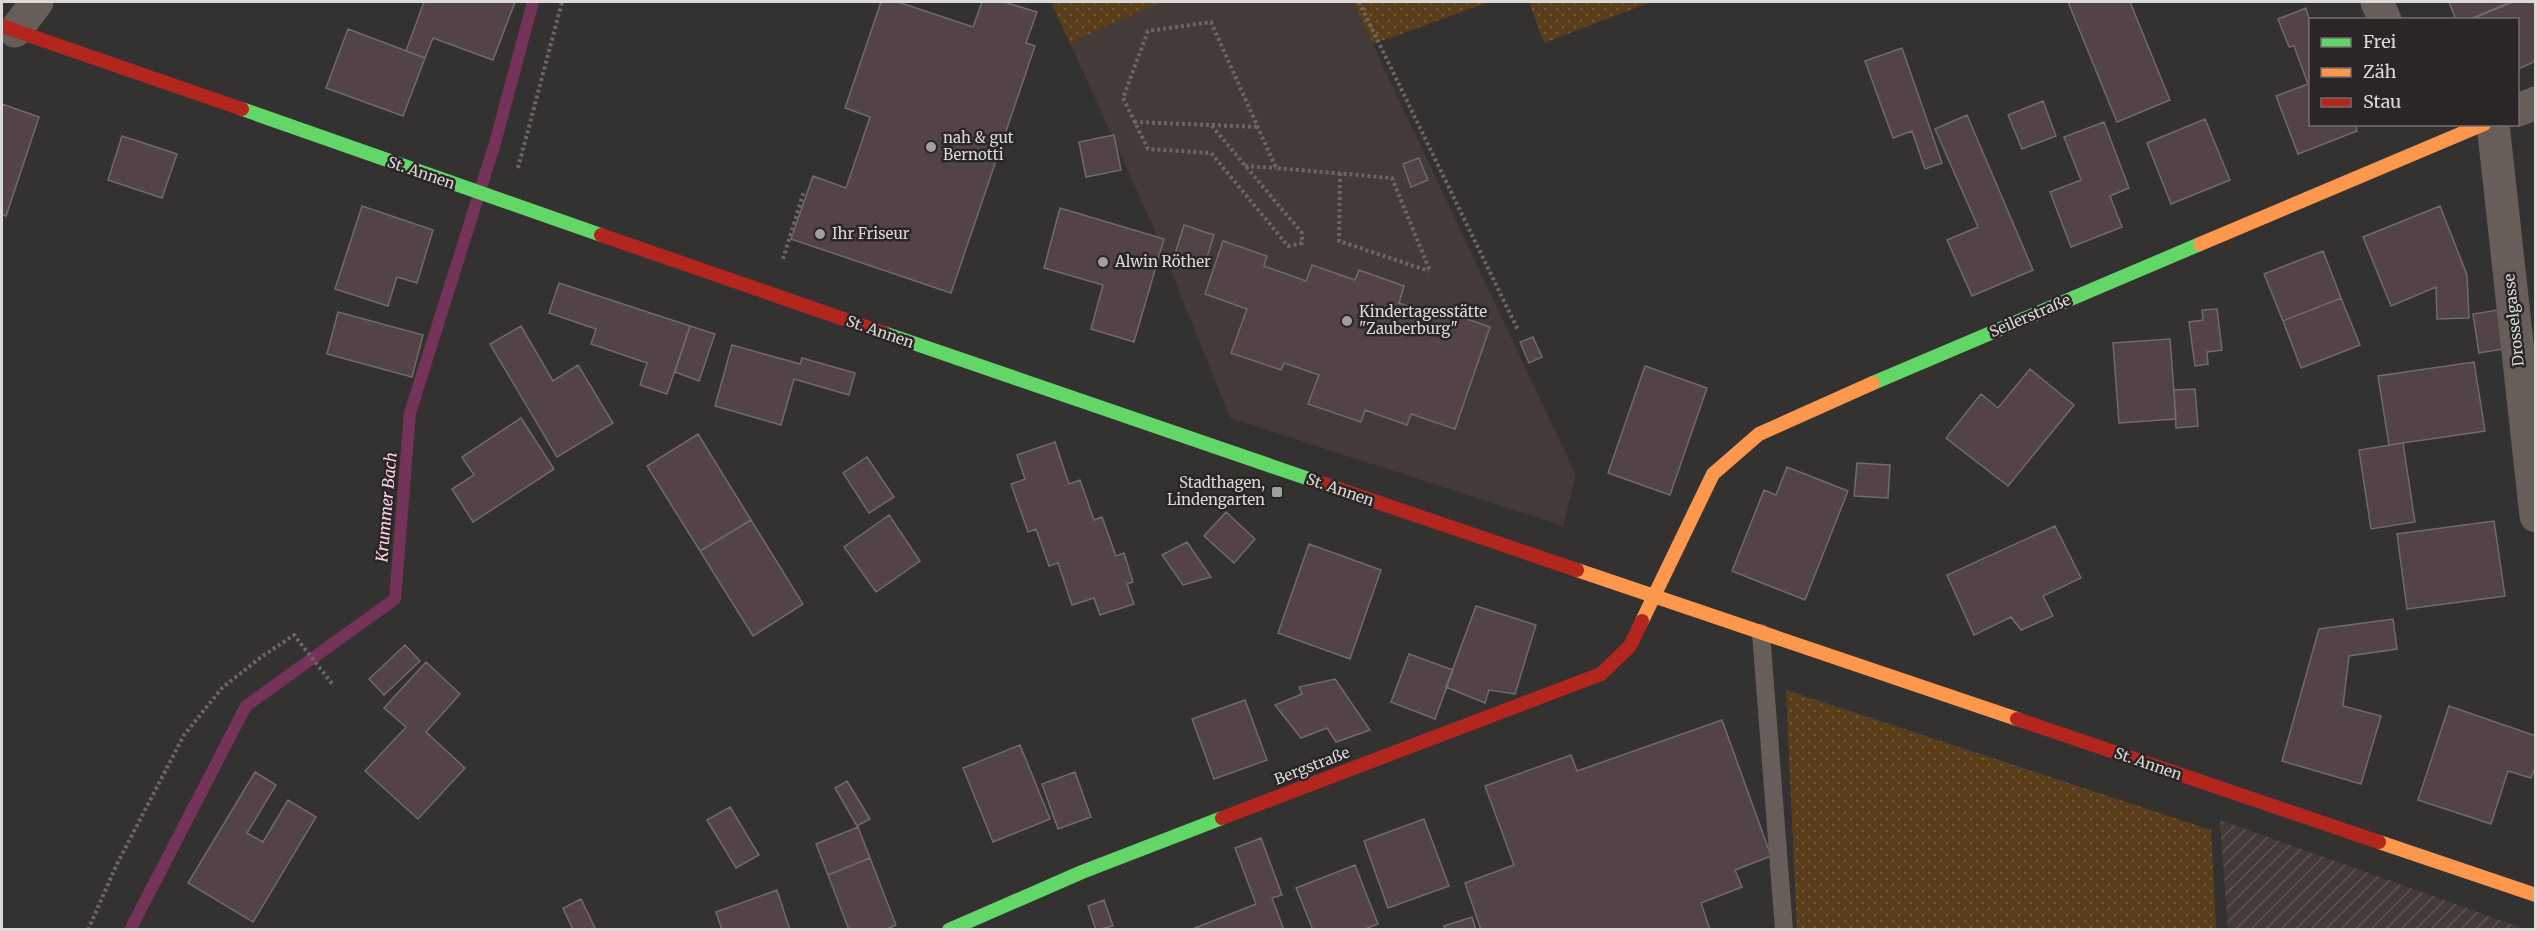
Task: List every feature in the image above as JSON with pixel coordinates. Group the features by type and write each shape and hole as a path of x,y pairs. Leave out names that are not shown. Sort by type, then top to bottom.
{"main road":[{"name":"St. Annen","path":"8,28 771,295 2535,895"},
{"name":"Seilerstraße","path":"1654,597 1713,474 1759,434 2434,134 2474,126"},
{"name":"Bergstraße","path":"949,930 1082,872 1601,674 1630,646 1654,597"}],"street":[{"path":"8,28 37,2"},
{"path":"2377,2 2384,18"},
{"path":"2519,109 2535,103"},
{"name":"Drosselgasse","path":"2493,126 2535,516"}],"lane":[{"path":"1761,633 1784,930"}],"path":[{"path":"511,204 520,156 562,2"},
{"path":"1359,2 1518,330"},
{"path":"1211,125 1302,233 1302,243 1288,246 1211,153 1148,149 1123,98 1148,31 1211,22 1276,168"},
{"path":"1134,122 1258,127"},
{"path":"1245,166 1340,173 1392,178 1430,271 1339,241 1340,173"},
{"path":"771,295 804,191"},
{"path":"88,930 117,864 184,735 222,688 294,635 334,686"}],"shaded area":[{"path":"1051,2 1160,2 1070,43"},
{"name":"Kindertagesstätte \"Zauberburg\"","path":"1158,2 1353,2 1576,475 1563,526 1230,418 1152,224 1070,43"},
{"path":"1353,2 1489,2 1373,44"},
{"path":"1529,2 1651,2 1544,43"},
{"path":"1786,690 2211,830 2216,929 1797,929"},
{"path":"2220,820 2525,929 2228,929"}],"building":[{"path":"424,2 515,2 493,60 433,38 425,58 406,51"},
{"name":"nah & gut Bernotti","path":"881,2 898,2 973,27 982,2 1004,2 1037,12 1026,43 1035,46 951,293 791,239 813,176 846,188 870,117 845,108"},
{"path":"2068,2 2130,2 2170,100 2117,122"},
{"path":"2449,2 2505,2 2506,4 2473,18 2455,18"},
{"path":"2513,2 2536,2 2536,61 2519,69 2519,18 2474,18"},
{"path":"2306,8 2309,18 2309,126 2356,126 2357,131 2298,154 2276,96 2308,84 2294,46 2289,47 2278,19"},
{"path":"348,29 425,58 403,116 326,88"},
{"path":"1902,48 1942,163 1925,169 1912,131 1893,138 1865,61"},
{"path":"2043,101 2056,136 2022,149 2008,115"},
{"path":"2,104 39,117 6,216 2,215"},
{"path":"1967,115 2033,270 1972,296 1947,240 1978,227 1935,129"},
{"path":"2205,119 2230,180 2171,204 2147,143"},
{"path":"2104,122 2129,188 2110,196 2122,227 2071,247 2050,192 2081,180 2064,137"},
{"path":"1114,135 1121,170 1086,177 1079,142"},
{"path":"122,136 177,154 162,198 108,180"},
{"path":"1419,158 1428,180 1411,187 1403,164"},
{"path":"362,206 433,230 417,283 397,277 388,306 335,289"},
{"path":"2440,206 2467,275 2469,318 2437,319 2436,287 2391,306 2363,237"},
{"path":"1060,208 1164,239 1134,342 1091,329 1103,285 1044,268"},
{"path":"1184,225 1214,235 1204,267 1174,257"},
{"path":"1223,241 1267,256 1264,266 1306,281 1312,265 1355,280 1359,270 1404,286 1399,303 1435,316 1438,309 1490,327 1455,429 1411,414 1407,425 1365,410 1361,422 1308,404 1319,375 1284,363 1281,370 1231,353 1247,309 1205,294"},
{"path":"2323,251 2341,298 2283,321 2264,274"},
{"path":"559,283 690,326 667,394 640,385 647,363 591,344 596,329 549,313"},
{"path":"2341,298 2360,345 2301,368 2283,321"},
{"path":"2217,309 2222,350 2207,352 2208,364 2195,366 2189,322 2203,320 2202,310"},
{"path":"2504,309 2510,348 2479,353 2473,314"},
{"path":"338,312 423,335 412,377 327,354"},
{"path":"521,326 553,381 578,365 613,423 557,457 490,344"},
{"path":"690,326 715,334 699,381 675,372"},
{"path":"1533,337 1542,357 1529,363 1520,342"},
{"path":"2170,339 2176,419 2119,423 2113,343"},
{"path":"732,345 800,364 802,358 855,373 849,395 794,379 781,425 715,406"},
{"path":"2474,362 2485,431 2389,445 2378,376"},
{"path":"1645,366 1707,388 1670,495 1608,473"},
{"path":"2030,369 2074,405 2008,486 1946,438 1981,394 1998,408"},
{"path":"2195,389 2198,426 2176,428 2174,390"},
{"path":"521,418 554,469 473,522 452,489 474,475 462,457"},
{"path":"698,434 751,520 700,551 647,466"},
{"path":"1055,442 1069,484 1080,480 1094,520 1102,517 1116,556 1124,553 1133,582 1127,584 1134,604 1100,615 1094,598 1072,605 1058,563 1049,566 1036,529 1028,532 1011,484 1025,479 1017,455"},
{"path":"2403,443 2415,522 2371,529 2359,450"},
{"path":"867,457 894,497 869,513 843,473"},
{"path":"1857,463 1890,465 1888,498 1854,496"},
{"path":"1787,467 1848,491 1805,600 1732,571 1764,490 1776,495"},
{"path":"1226,512 1255,539 1234,563 1204,536"},
{"path":"889,515 920,561 876,592 844,547"},
{"path":"751,520 803,604 753,636 700,551"},
{"path":"2494,521 2505,596 2407,609 2397,534"},
{"path":"2055,526 2081,578 2043,596 2053,616 2021,630 2011,617 1974,635 1947,575"},
{"path":"1187,542 1211,577 1183,585 1162,555"},
{"path":"1309,544 1381,570 1350,659 1278,633"},
{"path":"1476,606 1536,625 1515,694 1489,690 1485,703 1446,687"},
{"path":"2393,619 2397,649 2349,656 2343,706 2381,716 2361,784 2282,761 2319,629"},
{"path":"405,645 420,661 384,695 369,679"},
{"path":"1409,654 1453,670 1435,719 1391,702"},
{"path":"426,662 460,694 426,732 465,768 418,819 365,771 406,727 384,708"},
{"path":"1335,679 1370,730 1336,742 1327,728 1301,738 1275,705 1302,694 1299,687"},
{"path":"1245,700 1267,760 1214,779 1192,719"},
{"path":"2449,706 2536,736 2536,765 2531,778 2508,771 2491,824 2418,800"},
{"path":"1722,720 1771,856 1735,870 1742,887 1701,903 1710,930 1481,930 1465,883 1514,865 1485,786 1571,755 1577,771"},
{"path":"1020,745 1050,819 993,842 963,768"},
{"path":"255,772 276,785 247,833 263,842 288,800 316,817 253,922 188,883"},
{"path":"1075,772 1091,817 1058,829 1042,784"},
{"path":"847,781 870,819 857,826 835,788"},
{"path":"730,807 759,855 736,868 707,820"},
{"path":"1424,819 1449,886 1388,908 1364,841"},
{"path":"858,827 870,858 828,875 816,844"},
{"path":"1261,838 1282,895 1272,898 1284,930 1190,930 1256,904 1235,848"},
{"path":"870,858 896,925 884,930 849,930 828,875"},
{"path":"1355,865 1378,924 1362,930 1313,930 1296,888"},
{"path":"777,890 790,930 722,930 716,912"},
{"path":"581,899 596,930 573,930 563,908"},
{"path":"1104,900 1113,926 1096,930 1088,906"},
{"path":"1472,917 1476,930 1446,930 1444,926"}],"waterway":[{"name":"Krummer Bach","path":"130,930 246,706 395,599 410,413 495,143 533,2"}],"traffic: fast":[{"path":"242,109 601,235"},
{"path":"1873,383 2200,244"},
{"path":"884,333 1312,480"},
{"path":"949,930 1082,872 1222,818"}],"traffic: slow":[{"path":"2200,244 2479,126"},
{"path":"1642,621 1713,474 1759,434 1873,383"},
{"path":"1577,570 2017,719"},
{"path":"2379,842 2536,895"}],"traffic: jam":[{"path":"2,26 242,109"},
{"path":"601,235 884,333"},
{"path":"1312,480 1577,570"},
{"path":"1222,818 1601,674 1630,646 1642,621"},
{"path":"2017,719 2379,842"}],"place":[{"name":"nah & gut Bernotti","path":"931,147"},
{"name":"Ihr Friseur","path":"820,234"},
{"name":"Alwin Röther","path":"1103,262"},
{"name":"Kindertagesstätte \"Zauberburg\"","path":"1347,321"},
{"name":"Stadthagen, Lindengarten","path":"1277,492"}]}
